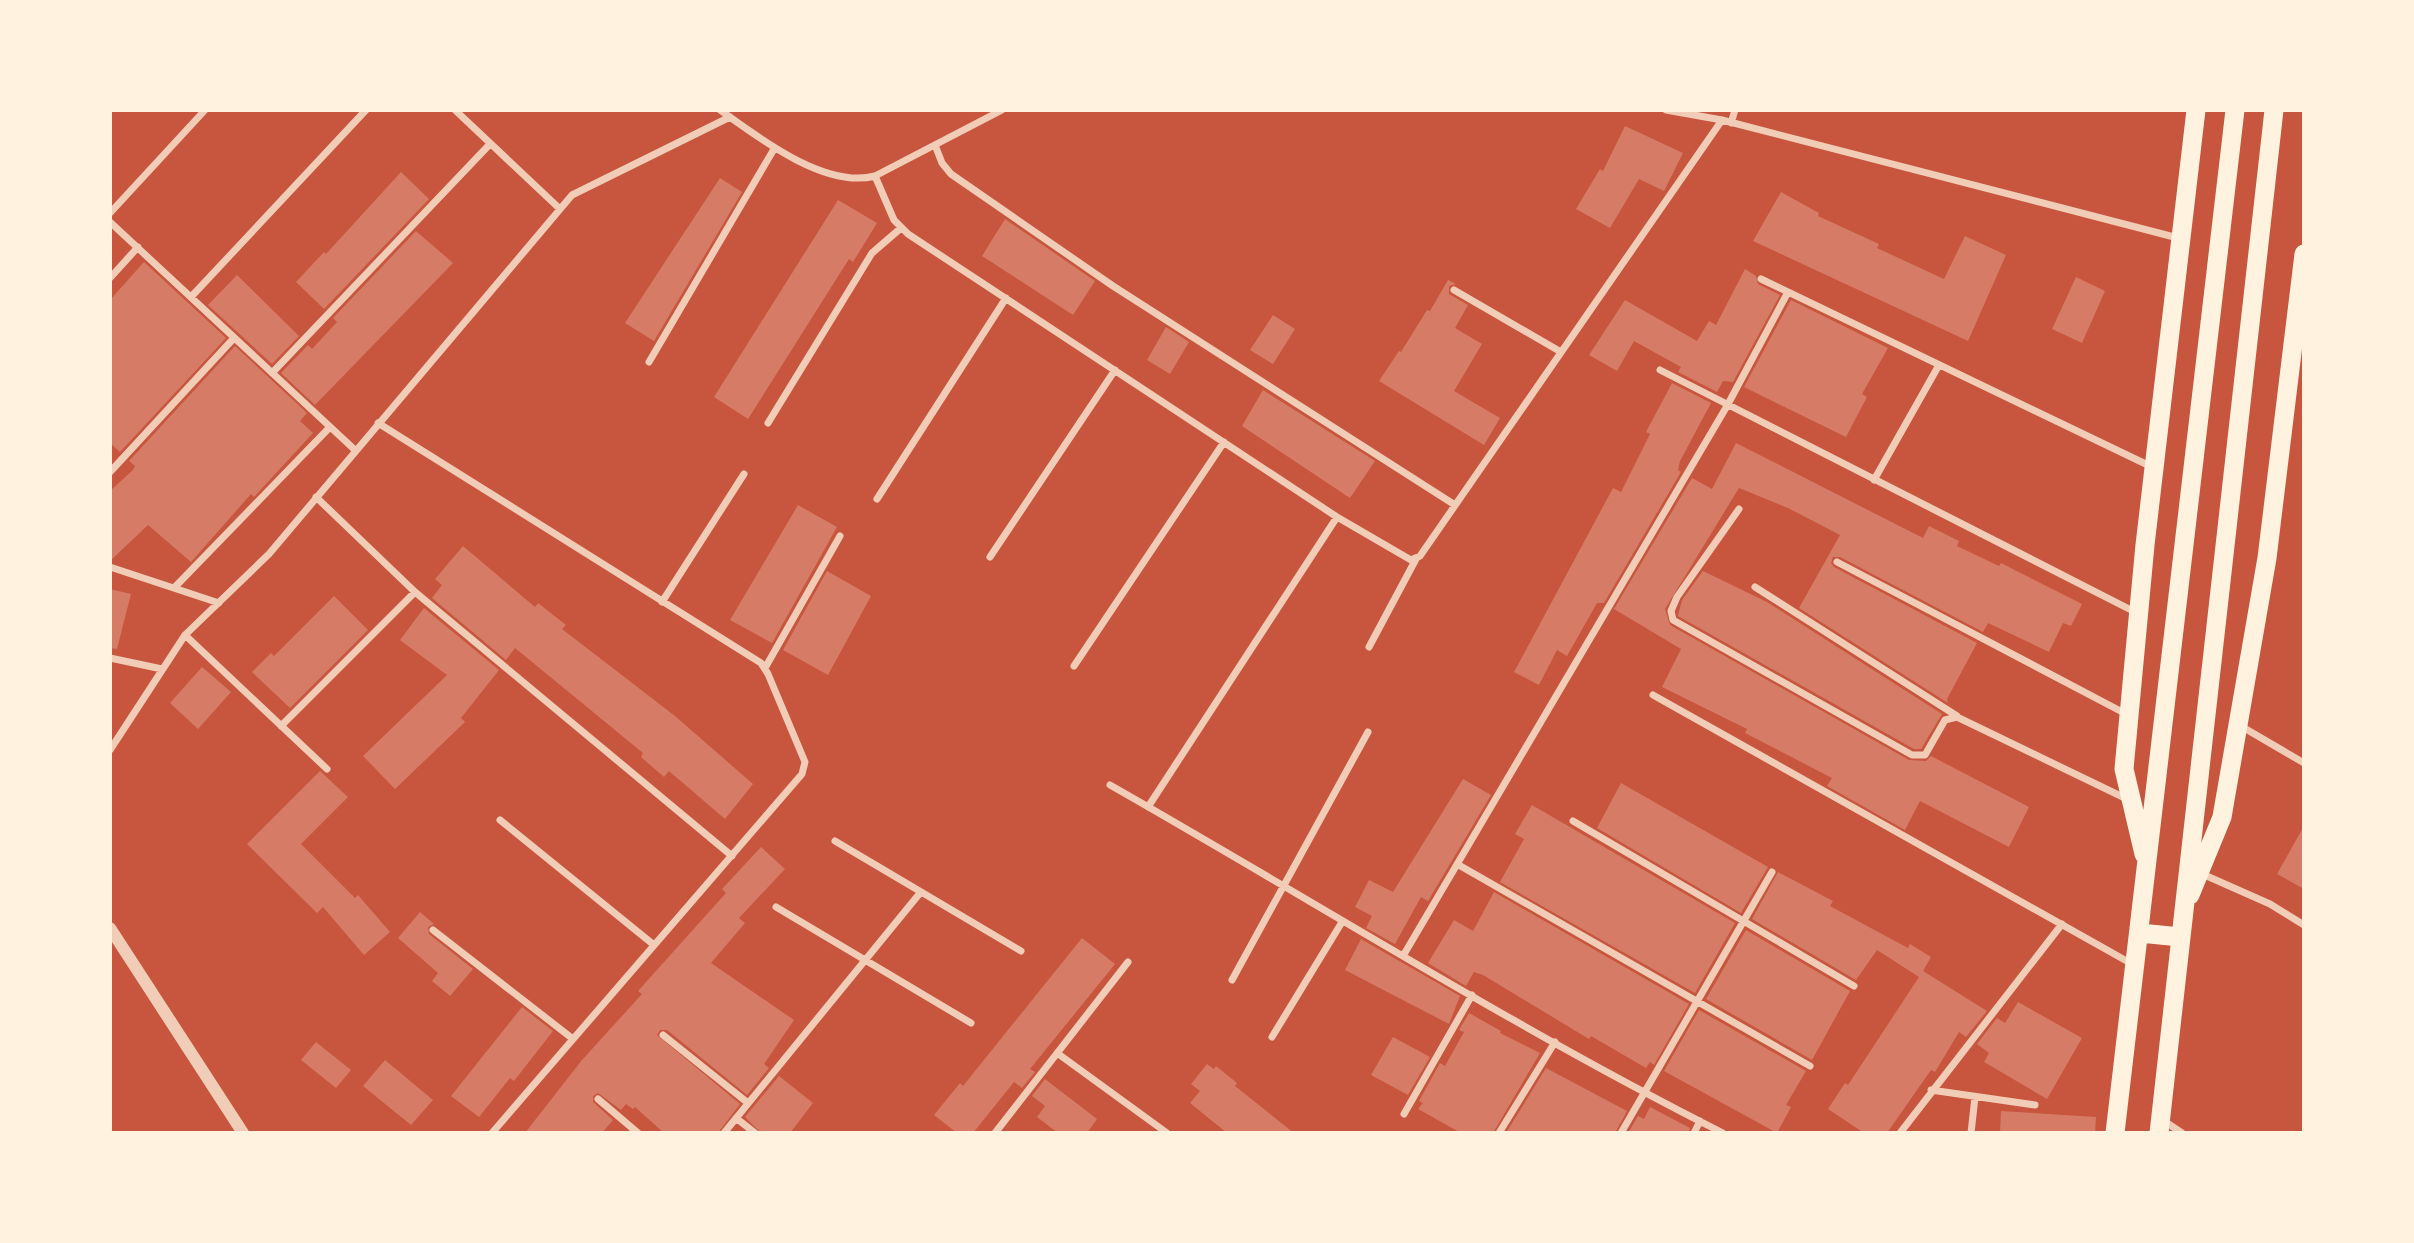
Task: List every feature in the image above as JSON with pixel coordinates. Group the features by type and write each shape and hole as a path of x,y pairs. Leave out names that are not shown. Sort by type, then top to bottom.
{"highway":[{"path":"2148,869 2124,769 2138,613 2196,110"},
{"path":"2115,1133 2235,110"},
{"path":"2160,1126 2182,915 2193,870 2273,110"},
{"path":"2193,870 2222,817 2239,724 2267,558 2300,319 2304,254"},
{"path":"2140,933 2180,937"}],"street":[{"path":"110,213 205,110"},
{"path":"191,297 366,110"},
{"path":"455,110 560,209"},
{"path":"720,110 774,149 848,180 875,176 1002,110"},
{"path":"1666,110 1727,121 2181,239"},
{"path":"1368,647 1416,559 1735,110"},
{"path":"110,750 184,635 264,560 560,209 584,186 730,117"},
{"path":"272,373 490,144"},
{"path":"935,145 945,169 1113,286 1455,505"},
{"path":"649,362 774,149"},
{"path":"875,176 901,228 1337,517 1406,559 1416,559"},
{"path":"110,222 355,450"},
{"path":"768,423 872,253 901,228"},
{"path":"110,278 138,247"},
{"path":"1761,279 2154,468"},
{"path":"1454,290 1561,352"},
{"path":"1403,956 1727,405 1788,292"},
{"path":"877,499 1006,298"},
{"path":"110,472 234,338"},
{"path":"1874,480 1938,365"},
{"path":"990,557 1115,370"},
{"path":"1660,370 2138,613"},
{"path":"378,423 765,668 804,755 805,768 492,1133"},
{"path":"174,588 330,427"},
{"path":"1074,666 1224,442"},
{"path":"662,602 744,474"},
{"path":"317,496 415,592 732,856"},
{"path":"1739,509 1677,597 1671,611 1674,620 1912,755 1925,755 1945,720 1957,717"},
{"path":"1148,807 1337,517"},
{"path":"765,668 840,536"},
{"path":"1837,562 2129,716"},
{"path":"110,567 219,603"},
{"path":"1755,587 1957,717 2132,802"},
{"path":"281,726 415,592"},
{"path":"184,635 327,769"},
{"path":"110,658 162,669"},
{"path":"1653,695 2136,966"},
{"path":"2239,724 2304,763"},
{"path":"1231,980 1281,885 1368,732"},
{"path":"1110,785 1342,922 1644,1093 1723,1133"},
{"path":"500,820 654,946"},
{"path":"1573,821 1854,986"},
{"path":"835,841 1021,951"},
{"path":"1457,864 1810,1066"},
{"path":"2193,870 2270,904 2304,925"},
{"path":"1621,1133 1772,872"},
{"path":"724,1133 920,893"},
{"path":"776,907 864,962 971,1023"},
{"path":"1272,1037 1342,922"},
{"path":"1900,1133 2062,925"},
{"path":"110,928 243,1133"},
{"path":"433,930 573,1039"},
{"path":"995,1133 1128,962"},
{"path":"1404,1114 1472,995"},
{"path":"663,1035 748,1102"},
{"path":"1499,1133 1555,1042"},
{"path":"1057,1053 1167,1133"},
{"path":"1931,1090 2035,1105"},
{"path":"1971,1133 1975,1097"},
{"path":"598,1099 638,1133"},
{"path":"736,1118 755,1133"},
{"path":"1694,1133 1700,1121"},
{"path":"2160,1126 2182,1133"}],"building":[{"path":"1625,126 1683,153 1664,191 1639,179 1610,228 1576,209 1600,169 1603,171"},
{"path":"401,172 429,199 324,309 296,282 324,252 326,254"},
{"path":"720,178 742,192 654,341 625,323"},
{"path":"1781,192 1819,213 1818,216 1879,244 1877,248 1944,279 1965,236 2006,255 1968,341 1753,241"},
{"path":"838,200 877,223 853,262 849,259 748,419 714,397"},
{"path":"1005,219 1095,281 1073,315 982,256"},
{"path":"416,231 453,263 315,405 281,373 308,345 312,349 337,322 333,318"},
{"path":"144,262 226,338 120,452 110,443 110,300"},
{"path":"1745,269 1756,276 1758,284 1780,295 1733,382 1723,381 1717,392 1678,372 1681,367 1634,341 1617,371 1589,355 1625,300 1697,341 1709,321 1716,325"},
{"path":"237,275 299,336 272,364 208,305"},
{"path":"2076,277 2105,291 2082,343 2052,329"},
{"path":"1448,280 1456,284 1449,286 1449,294 1468,305 1455,328 1482,344 1454,391 1500,418 1484,445 1379,381 1427,310 1430,311"},
{"path":"1791,300 1888,348 1862,394 1867,397 1846,437 1744,387"},
{"path":"1273,315 1295,329 1273,364 1250,350"},
{"path":"1166,327 1189,342 1170,374 1147,360"},
{"path":"235,346 307,413 300,421 313,433 254,497 251,494 191,562 148,525 110,561 110,491 133,470 135,466 129,461"},
{"path":"1672,383 1711,403 1680,461 1678,470 1681,472 1604,603 1597,603 1567,656 1557,650 1539,685 1514,672 1613,488 1621,492 1650,434 1646,432"},
{"path":"1263,390 1375,461 1350,498 1242,426"},
{"path":"1736,443 1923,538 1929,526 1959,541 1957,546 1999,566 2001,563 2082,604 2071,626 2063,623 2049,652 1988,623 1983,632 1840,557 1833,557 1831,563 1834,567 1977,643 1947,699 1948,703 1799,608 1840,535 1788,508 1739,488 1665,609 1670,625 1909,760 1926,761 1931,756 2029,807 2009,847 1920,801 1905,830 1827,786 1832,778 1745,733 1747,729 1662,687 1681,649 1614,609 1692,478 1712,489"},
{"path":"798,505 837,527 772,643 730,620"},
{"path":"463,546 535,607 538,603 566,625 562,629 675,716 753,784 725,819 669,771 664,777 641,757 643,753 515,648 506,660 432,598 442,585 435,579"},
{"path":"827,571 871,596 828,675 783,650"},
{"path":"1703,571 1767,602 1942,714 1921,749 1914,749 1678,616 1682,600"},
{"path":"110,589 131,594 117,649 110,648"},
{"path":"334,596 368,630 290,708 252,672 271,653 274,656"},
{"path":"424,608 499,670 461,718 465,722 395,789 363,756 447,675 400,640"},
{"path":"202,667 231,692 198,729 170,703"},
{"path":"320,771 348,797 301,844 355,898 358,895 390,932 364,955 323,907 317,913 247,844"},
{"path":"1463,779 1491,795 1428,901 1421,897 1395,944 1366,928 1372,916 1355,907 1369,880 1393,892"},
{"path":"1621,783 1768,867 1741,913 1597,828"},
{"path":"1532,805 1735,923 1695,993 1500,882 1524,839 1515,834"},
{"path":"2304,826 2304,889 2277,874"},
{"path":"761,847 785,869 739,918 745,923 711,963 794,1020 764,1064 769,1068 747,1095 667,1030 660,1030 657,1035 740,1104 718,1133 664,1133 635,1107 633,1109 626,1104 621,1110 598,1093 593,1096 593,1102 613,1120 602,1133 525,1133 582,1060 642,994 638,991 726,893 722,889"},
{"path":"1778,872 1833,901 1830,906 1908,948 1910,944 1931,957 1923,971 1987,1011 1966,1037 1959,1032 1935,1072 1931,1070 1887,1133 1864,1133 1828,1109 1845,1083 1848,1085 1919,977 1877,950 1856,980 1752,919"},
{"path":"1494,892 1689,1004 1654,1065 1650,1062 1646,1068 1591,1036 1589,1039 1483,975 1474,972 1466,986 1428,963 1454,920 1473,931"},
{"path":"420,912 434,924 428,927 429,934 473,969 450,996 432,981 438,973 398,938"},
{"path":"1746,930 1850,991 1812,1060 1706,999"},
{"path":"1082,938 1115,964 1030,1069 1035,1072 1022,1088 1014,1082 973,1133 957,1133 934,1115 960,1083 963,1086"},
{"path":"1361,939 1460,996 1449,1024 1345,970"},
{"path":"2018,1002 2082,1038 2047,1099 1984,1062 1989,1053 1977,1044 1997,1018 2005,1023"},
{"path":"522,1007 553,1031 514,1081 510,1078 479,1117 451,1096"},
{"path":"1699,1010 1806,1071 1786,1105 1791,1107 1777,1133 1664,1071"},
{"path":"1469,1013 1501,1031 1500,1033 1540,1053 1493,1133 1461,1133 1418,1109 1423,1103 1419,1101 1440,1063 1445,1066 1464,1032 1459,1030"},
{"path":"1393,1037 1430,1057 1408,1095 1371,1075"},
{"path":"316,1042 351,1070 336,1088 301,1060"},
{"path":"385,1060 433,1100 411,1125 363,1086"},
{"path":"1207,1064 1214,1069 1216,1066 1237,1083 1235,1086 1294,1133 1227,1133 1190,1103 1200,1091 1191,1084"},
{"path":"1546,1068 1627,1111 1615,1133 1506,1133"},
{"path":"779,1076 813,1103 790,1133 761,1133 745,1117"},
{"path":"1045,1079 1097,1119 1087,1133 1058,1133 1037,1117 1045,1106 1032,1096"},
{"path":"1650,1107 1690,1128 1688,1133 1628,1133 1638,1116 1644,1119"},
{"path":"2001,1111 2096,1117 2095,1133 2000,1133"}]}
